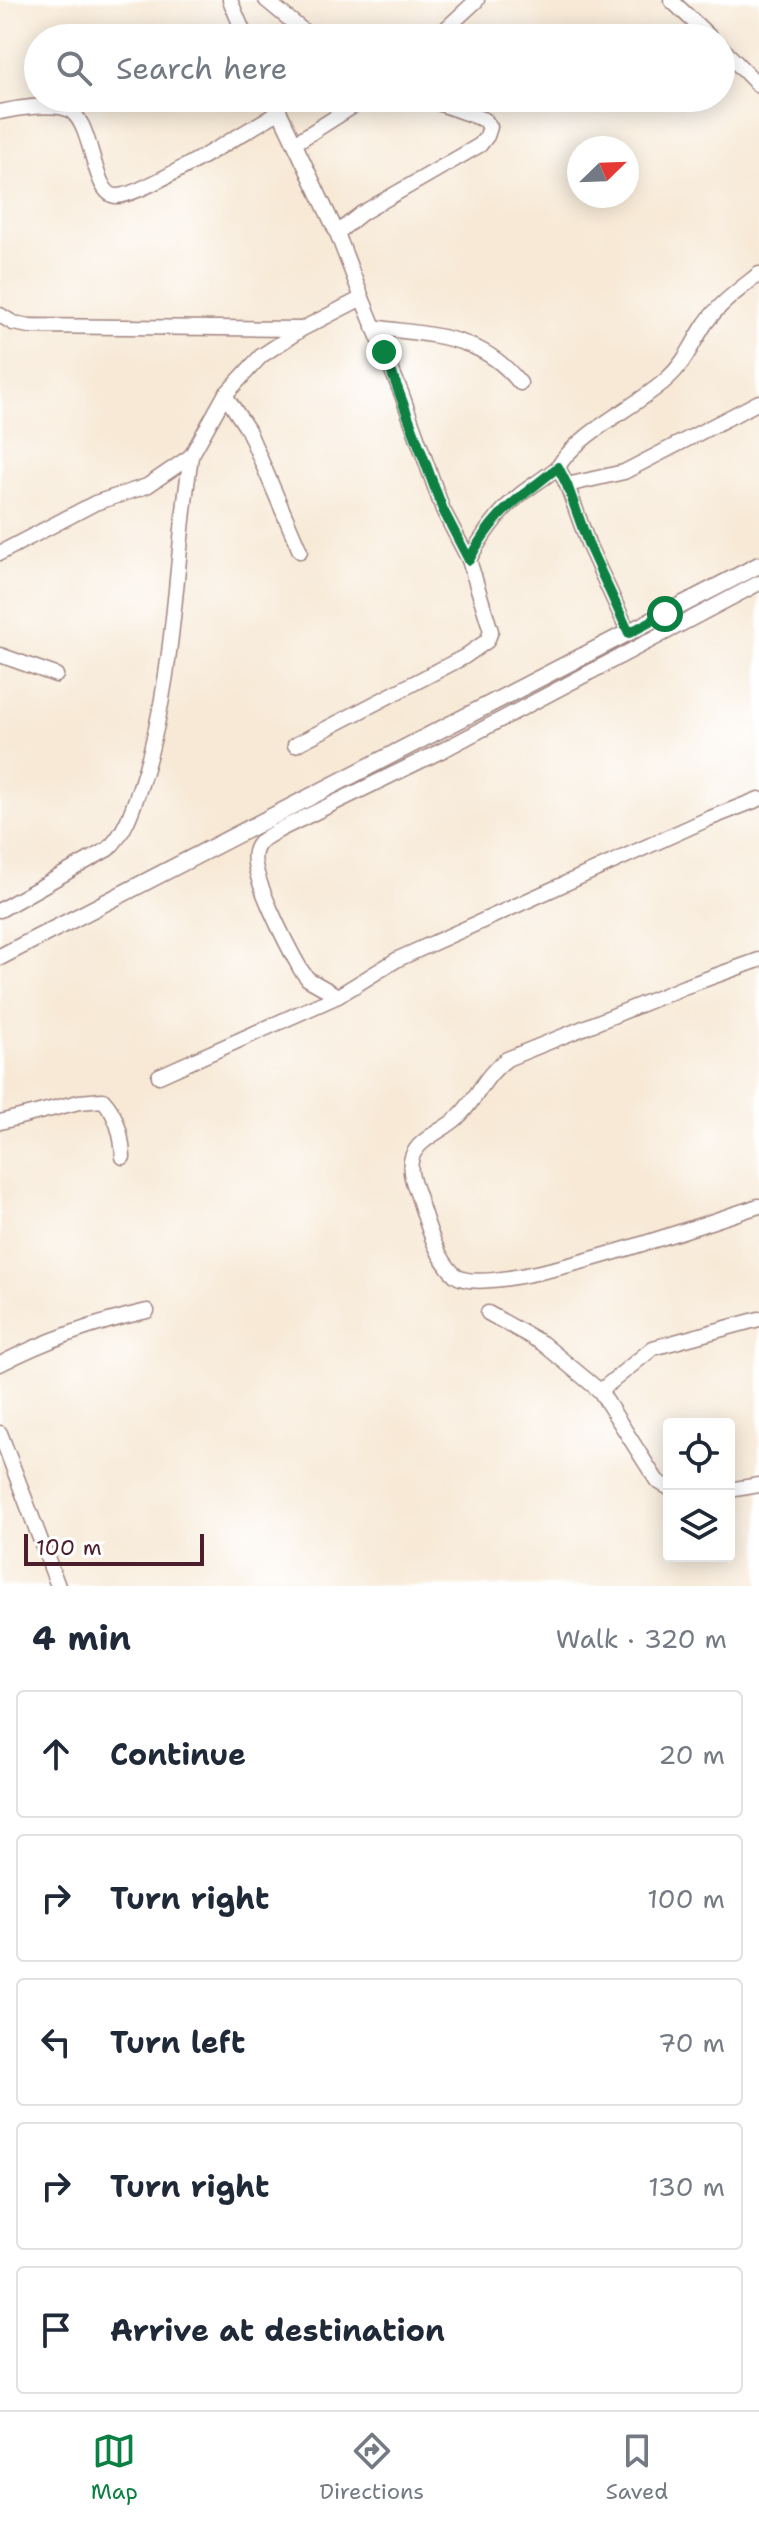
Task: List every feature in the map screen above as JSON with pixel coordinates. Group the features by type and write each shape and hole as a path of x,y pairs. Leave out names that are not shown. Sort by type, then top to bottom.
{"street":[{"path":"230,0 240,24"},
{"path":"266,0 295,24"},
{"path":"451,24 477,0"},
{"path":"671,0 696,24"},
{"path":"735,61 759,86"},
{"path":"0,112 24,108"},
{"path":"72,112 81,124 102,183 108,193 115,196 129,194 171,174 279,112 337,233 402,395 443,510 469,560 491,631 487,641 464,657 295,745"},
{"path":"295,143 344,112"},
{"path":"337,233 362,213 480,145 490,127 485,120 463,112"},
{"path":"469,560 482,535 499,514 558,467 581,441 666,380 689,354 715,311 759,274"},
{"path":"0,910 108,849 117,840 132,809 151,755 165,691 191,456 225,395 261,356 302,329 362,298"},
{"path":"0,315 13,323 30,326 302,329"},
{"path":"373,327 474,344 509,369 520,383"},
{"path":"225,395 248,430 300,551"},
{"path":"567,485 624,472 759,402"},
{"path":"0,553 95,503 147,486 191,456"},
{"path":"558,467 589,546 629,633"},
{"path":"0,957 759,565"},
{"path":"338,996 308,979 290,949 254,864 255,851 261,841 759,583"},
{"path":"0,655 56,675"},
{"path":"550,673 556,690"},
{"path":"159,1076 338,996 398,959 759,799"},
{"path":"759,960 507,1059 487,1077 459,1117 428,1138 412,1154 410,1166 434,1241 456,1276 468,1281 536,1273 586,1261 759,1206"},
{"path":"0,1122 79,1102 103,1100 111,1110 120,1135 123,1157"},
{"path":"0,1364 67,1333 147,1311"},
{"path":"488,1313 542,1343 600,1391 657,1481 663,1484"},
{"path":"600,1391 653,1348 759,1319"},
{"path":"0,1433 58,1586"},
{"path":"735,1489 759,1485"}],"route":[{"path":"384,352 443,510 469,560 482,535 499,514 558,467 589,546 629,633 665,614"}]}
